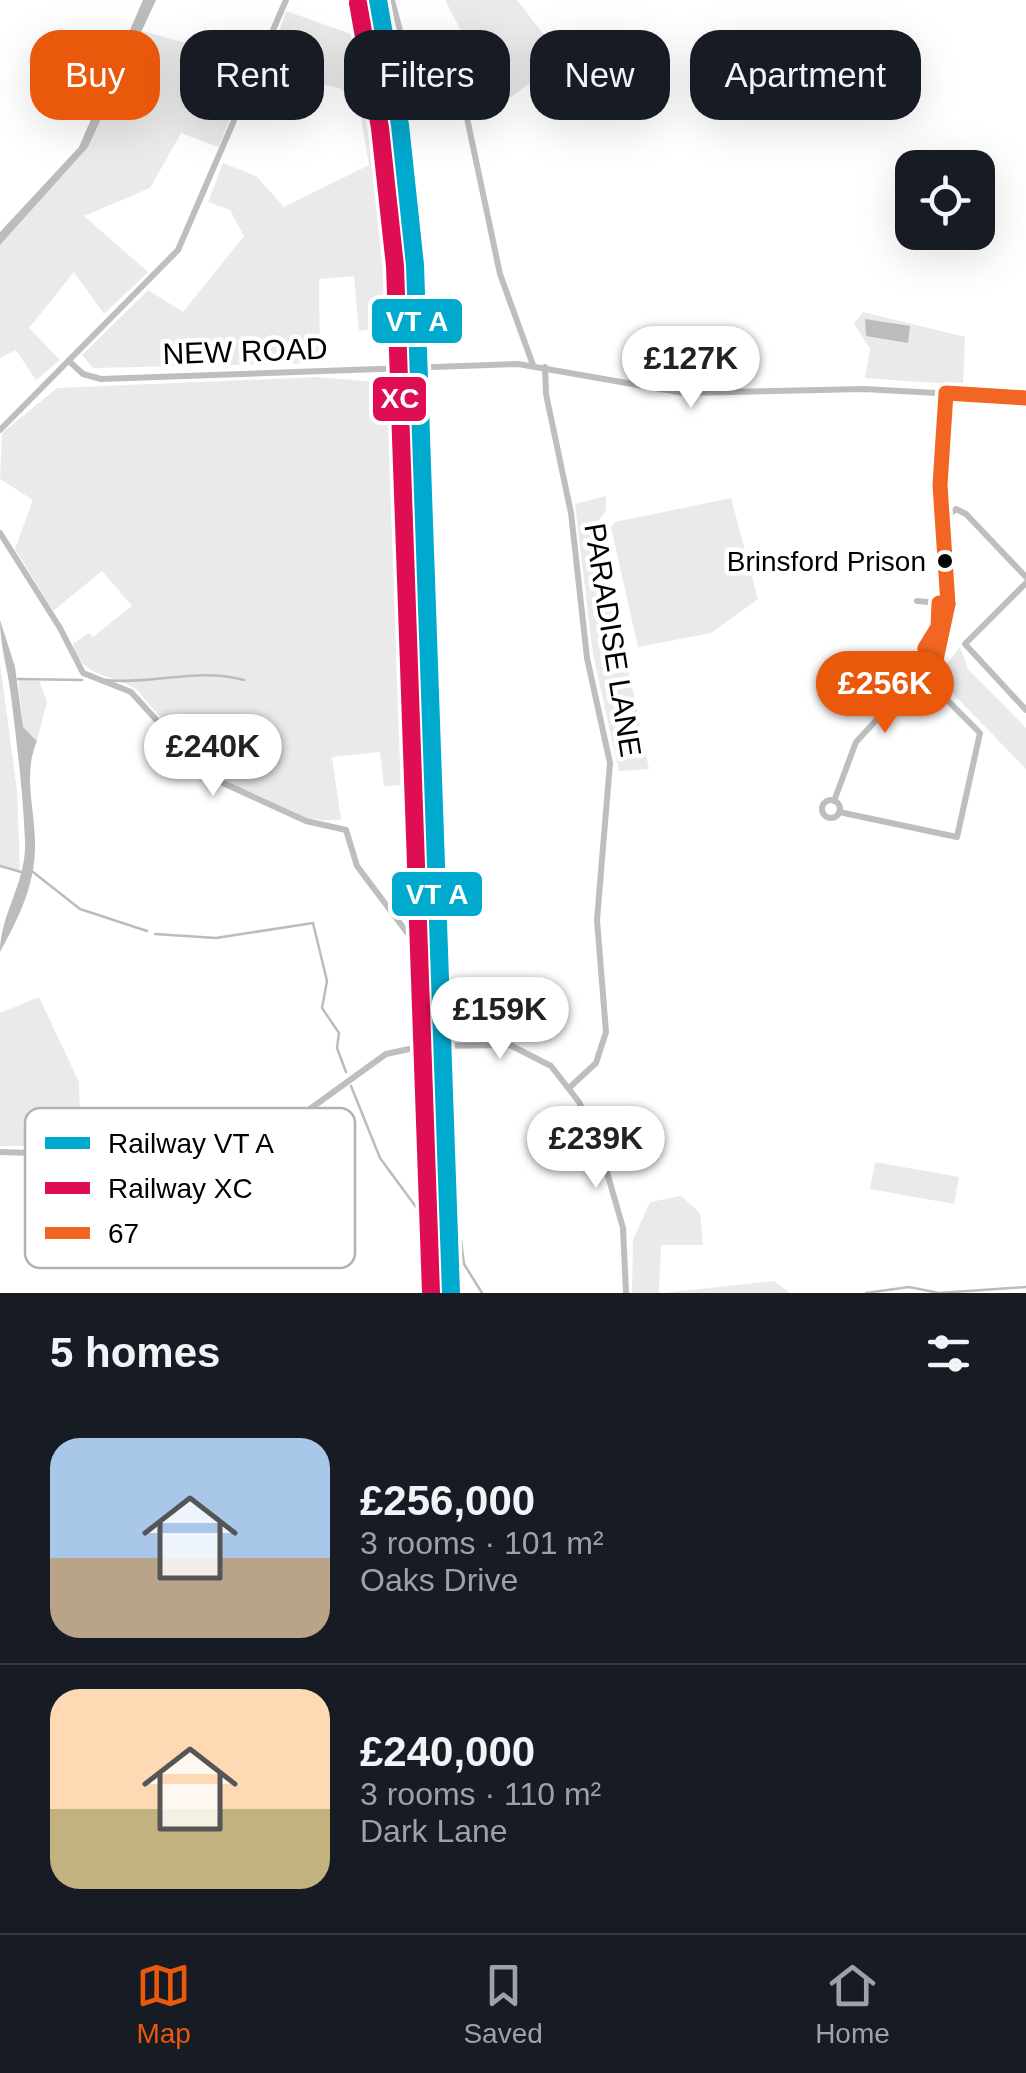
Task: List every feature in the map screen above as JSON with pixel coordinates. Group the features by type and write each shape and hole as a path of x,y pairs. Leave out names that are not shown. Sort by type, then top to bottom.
{"street":[{"path":"0,430 157,274 185,240 286,0"},
{"path":"392,0 404,42 467,118 500,274 533,365"},
{"name":"NEW ROAD","path":"68,361 83,374 101,378 533,365 636,388 684,393 864,389 1026,398"},
{"name":"PARADISE LANE","path":"545,366 546,394 571,514 587,658 610,763 597,920 606,1032 596,1063 569,1088"},
{"path":"931,670 936,688 980,734 956,838 840,812 834,801 856,742 931,670 948,628 950,604 943,521 946,393"},
{"path":"943,521 956,509 966,514 1026,580 965,644 1026,710"},
{"path":"0,533 83,672 131,692 189,756 223,784 306,821 346,830 357,866 428,959 430,1046"},
{"path":"916,601 950,604"},
{"path":"912,688 936,688"},
{"path":"834,801 824,804 823,812 832,818 840,812"},
{"path":"310,1108 376,1058 430,1046 510,1045 537,1056 569,1088 598,1141 623,1228 626,1293"},
{"path":"0,1152 25,1153"}],"shaded area":[{"path":"143,0 156,0 142,30 130,30"},
{"path":"445,0 517,0 540,30 530,30 530,83 510,97 510,30 461,30"},
{"path":"286,11 344,32 344,92 324,84 324,30 279,30"},
{"path":"160,36 180,41 180,120 229,120 218,147 181,133 150,188 84,216 148,272 104,314 74,272 29,328 60,360 36,380 16,350 0,358 0,245 88,147 101,120 160,120"},
{"path":"91,120 100,120 88,147 0,245 0,232 79,147"},
{"path":"361,120 396,120 410,313 396,326 359,331 354,276 319,279 320,363 93,368 82,355 148,290 183,312 244,236 230,210 208,202 223,163 256,176 284,207 369,165"},
{"path":"863,312 965,337 963,385 865,378 870,349 854,323"},
{"path":"865,319 910,326 908,343 866,336"},
{"path":"316,377 412,385 423,784 384,786 380,752 332,757 341,820 309,818 251,797 201,759 137,690 82,663 73,644 89,633 93,637 132,606 102,571 53,611 15,549 33,500 0,479 2,433 57,388"},
{"path":"606,496 606,511 598,521 649,769 619,771 593,654 575,504"},
{"path":"731,498 758,599 711,633 638,647 611,527 615,522"},
{"path":"0,620 15,667 23,727 37,741 31,767 35,835 32,877 0,952 4,924 22,870 25,841 18,750"},
{"path":"960,647 968,669 1026,728 1026,769 937,677"},
{"path":"0,663 17,791 20,871 0,866"},
{"path":"18,679 39,681 47,701 37,741 23,727"},
{"path":"39,997 79,1082 80,1108 25,1108 25,1146 0,1146 0,1013"},
{"path":"875,1162 959,1177 954,1204 870,1189"},
{"path":"681,1196 700,1213 703,1245 661,1245 659,1293 632,1293 633,1240 650,1202"},
{"path":"774,1281 790,1293 663,1293"}],"waterway":[{"path":"106,680 210,675 244,680"},
{"path":"18,679 82,680"},
{"path":"0,866 21,872"},
{"path":"33,872 80,909 147,931"},
{"path":"155,934 216,938 313,923 327,981 322,1008 339,1033 337,1048 346,1072"},
{"path":"351,1086 380,1158 441,1241"},
{"path":"461,1241 464,1264 482,1293"},
{"path":"866,1293 909,1287 939,1293 1026,1287"}],"transit line":[{"path":"378,0 400,125 415,265 451,1293"},
{"name":"67","path":"948,604 940,485 946,393 1026,398"},
{"name":"67","path":"939,603 948,604 936,660 925,648 938,627 939,603"}],"rail line":[{"name":"XC","path":"358,3 380,128 395,266 431,1293"}],"place":[{"name":"Brinsford Prison","path":"945,561"}]}
